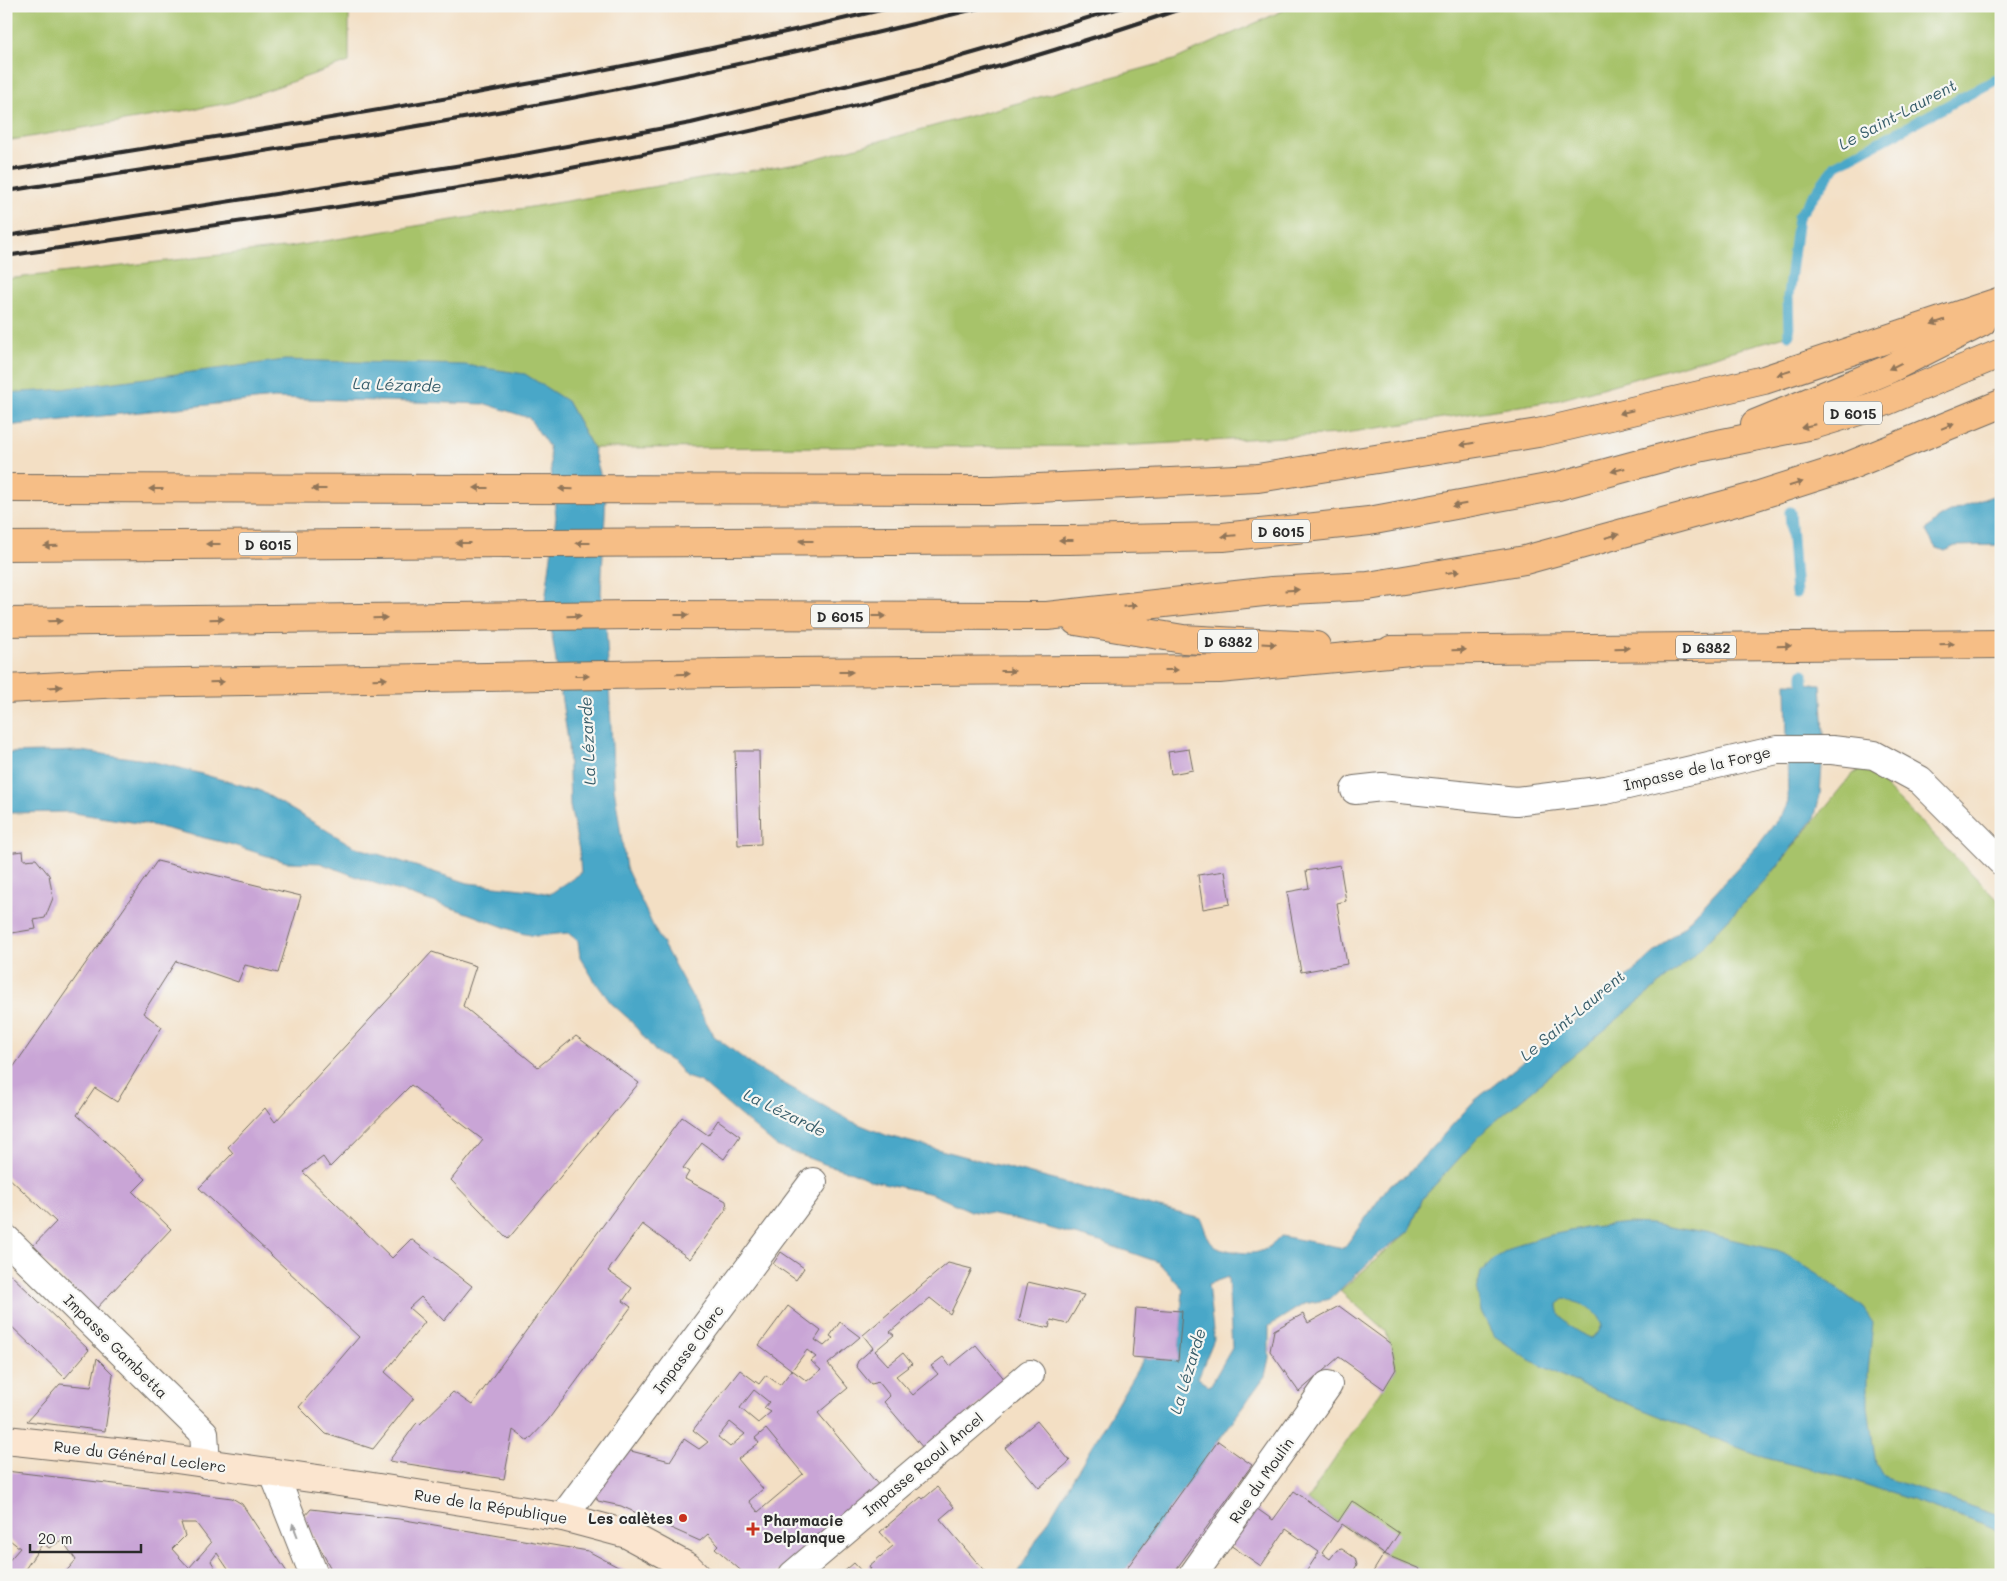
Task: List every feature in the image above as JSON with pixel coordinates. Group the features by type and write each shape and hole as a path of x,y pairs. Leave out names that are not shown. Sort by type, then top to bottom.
{"highway":[{"path":"6,488 992,490 1258,478 1538,433 1764,380 2001,301"},
{"path":"1698,448 1889,369 2001,312"},
{"name":"D 6015","path":"6,546 1068,540 1223,537 1369,521 1558,486 1698,448 1830,420 1872,407 2001,353"},
{"name":"D 6015","path":"6,622 633,615 1047,616 1272,590 1368,586 1524,560 1750,498 1844,468 2001,404"},
{"name":"D 6382","path":"1047,616 1184,639 1410,651 2001,644"},
{"path":"6,689 132,683 533,676 1219,669 1410,651"}],"street":[{"name":"Impasse de la Forge","path":"1355,790 1382,787 1516,801 1606,790 1777,750 1832,750 1874,755 1920,780 2001,861"},
{"name":"Impasse Clerc","path":"563,1517 813,1182"},
{"name":"Impasse Gambetta","path":"6,1239 204,1433 206,1464"},
{"name":"Impasse Raoul Ancel","path":"793,1575 1030,1374"},
{"name":"Rue du Moulin","path":"1193,1575 1328,1385"},
{"name":"Rue du Général Leclerc","path":"6,1440 274,1474"},
{"name":"Rue de la République","path":"274,1474 360,1485 563,1517 627,1534 688,1567 696,1575"},
{"path":"274,1474 314,1575"}],"green space":[{"path":"6,6 349,6 349,62 230,103 6,141"},
{"path":"1293,6 2001,6 2001,77 1836,165 1798,217 1788,296 1789,335 1559,400 1339,434 1117,446 593,448 567,401 6,394 6,279 283,248 803,162 1174,60"},
{"path":"1866,767 2001,903 2001,1575 1417,1575 1420,1569 1384,1554 1307,1500 1396,1369 1386,1331 1340,1291 1409,1231 1423,1198 1486,1128 1693,956 1768,878 1852,774"}],"water":[{"name":"La Lézarde","path":"285,360 465,365 525,374 567,401 593,448 606,495 601,593 606,623 614,787 626,868 655,930 714,1036 756,1068 851,1121 888,1136 1201,1219 1207,1236 1212,1243 1227,1250 1243,1253 1262,1251 1281,1236 1344,1248 1390,1184 1407,1175 1474,1101 1615,988 1686,924 1759,844 1784,811 1788,802 1786,683 1821,684 1824,734 1820,795 1814,819 1768,878 1693,956 1486,1129 1423,1198 1409,1231 1376,1256 1330,1299 1304,1304 1269,1326 1269,1358 1265,1376 1122,1575 1016,1575 1144,1358 1178,1360 1183,1289 1158,1262 1100,1242 1020,1220 971,1211 932,1194 870,1180 776,1146 701,1082 686,1077 674,1063 656,1052 629,1019 611,1003 580,957 578,941 568,933 536,936 520,933 320,863 286,862 230,844 151,825 68,812 6,813 6,753 81,751 146,760 259,790 353,846 468,883 550,894 581,873 579,850 570,806 568,741 550,622 545,602 556,517 549,447 529,418 486,404 274,398 6,426 6,393 53,390","holes":["1228,1277 1232,1348 1210,1386 1198,1378 1214,1339 1208,1284"]},
{"path":"2001,493 2001,545 1955,546 1945,551 1935,547 1926,531 1932,524 1960,508"},
{"path":"1629,1223 1651,1224 1705,1233 1776,1250 1818,1274 1863,1308 1873,1323 1868,1372 1868,1407 1876,1465 1883,1477 1999,1516 2001,1518 2001,1533 1982,1524 1843,1477 1766,1458 1737,1447 1581,1385 1528,1359 1493,1335 1481,1311 1477,1291 1481,1272 1492,1260 1519,1244 1550,1235 1591,1227","holes":["1566,1298 1587,1308 1596,1315 1602,1325 1598,1333 1591,1338 1580,1333 1564,1321 1558,1304"]}],"building":[{"path":"1189,749 1193,770 1171,774 1168,752"},
{"path":"735,751 759,751 761,844 738,845"},
{"path":"23,851 24,860 36,859 49,875 53,898 45,918 34,920 36,929 6,934 6,853"},
{"path":"157,861 301,896 278,973 245,965 238,982 176,961 143,1013 162,1027 117,1102 95,1088 77,1115 146,1179 133,1192 171,1229 95,1310 31,1248 56,1222 6,1175 6,1069 10,1072"},
{"path":"1340,865 1346,901 1337,903 1347,964 1301,972 1287,892 1309,888 1306,871"},
{"path":"1225,871 1230,904 1203,909 1198,875"},
{"path":"432,952 476,966 463,1006 538,1067 576,1036 639,1083 508,1239 451,1180 483,1140 411,1085 330,1167 323,1157 303,1172 392,1258 411,1239 472,1286 444,1321 421,1297 409,1308 425,1322 385,1372 414,1398 373,1449 326,1434 299,1407 359,1337 199,1188 233,1153 228,1147 265,1108 275,1122"},
{"path":"682,1117 708,1135 718,1120 740,1136 724,1159 702,1143 683,1168 689,1172 685,1179 726,1201 727,1208 690,1259 642,1224 608,1271 632,1288 623,1301 631,1307 548,1420 528,1441 513,1430 504,1479 389,1461 415,1425 418,1422 420,1424 453,1392 472,1405"},
{"path":"781,1252 804,1268 796,1280 773,1264"},
{"path":"948,1263 972,1269 950,1314 930,1298 890,1332 894,1335 875,1351 888,1365 903,1353 912,1364 896,1376 913,1395 938,1374 931,1366 943,1357 950,1366 976,1345 1007,1382 924,1449 884,1402 890,1396 878,1381 871,1384 856,1366 858,1361 873,1348 863,1335"},
{"path":"6,1270 89,1350 65,1378 6,1321"},
{"path":"1028,1282 1084,1295 1067,1324 1051,1320 1049,1328 1019,1321"},
{"path":"788,1306 821,1331 815,1340 824,1346 833,1338 830,1336 840,1322 860,1337 828,1364 848,1388 818,1413 880,1487 775,1575 746,1575 715,1548 718,1545 708,1534 700,1541 621,1506 598,1501 594,1492 627,1450 670,1461 684,1439 699,1449 708,1442 693,1430 740,1370 759,1384 766,1375 780,1385 792,1370 759,1345","holes":["807,1350 816,1357 811,1361 821,1370 807,1381 792,1370","754,1390 769,1402 764,1408 771,1412 758,1423 740,1408","730,1422 745,1434 730,1447 718,1437","766,1429 803,1474 758,1512 749,1501 763,1489 738,1459 759,1443 755,1438"]},
{"path":"1339,1306 1391,1344 1396,1369 1384,1389 1339,1357 1299,1392 1270,1351 1274,1330 1303,1314 1308,1323"},
{"path":"1136,1308 1182,1311 1178,1361 1132,1357"},
{"path":"97,1358 113,1374 105,1431 27,1421 60,1384 91,1387"},
{"path":"1037,1421 1070,1461 1039,1488 1005,1448"},
{"path":"1218,1441 1252,1465 1172,1575 1122,1575"},
{"path":"6,1471 232,1498 242,1504 289,1575 232,1575 217,1553 211,1561 217,1571 212,1575 63,1575 76,1560 62,1540 49,1548 43,1543 21,1575 6,1575 6,1564 20,1548 6,1537","holes":["181,1523 196,1523 211,1543 189,1568 172,1549 185,1536"]},
{"path":"937,1487 954,1507 940,1519 988,1575 840,1575 854,1563 864,1574 871,1569 869,1566 893,1546 880,1532 921,1497 923,1499"},
{"path":"1294,1491 1338,1522 1352,1501 1399,1533 1385,1554 1342,1524 1322,1553 1330,1559 1337,1550 1342,1549 1355,1558 1357,1565 1352,1573 1355,1575 1304,1575 1319,1552 1286,1529 1261,1566 1227,1543 1253,1506 1273,1520"},
{"path":"311,1509 399,1519 588,1551 633,1575 334,1575 304,1517"},
{"path":"1384,1554 1420,1569 1417,1575 1371,1575"}],"waterway":[{"name":"Le Saint-Laurent","path":"1789,335 1788,296 1798,217 1836,165 2001,77"},
{"name":"Le Saint-Laurent","path":"1790,512 1796,593"},
{"name":"Le Saint-Laurent","path":"1803,674 1803,697"}],"railway":[{"path":"6,171 565,77 787,32 897,6"},
{"path":"6,191 341,139 519,108 721,68 987,6"},
{"path":"6,236 475,163 691,123 924,67 1126,6"},
{"path":"6,256 501,181 650,153 883,99 1037,55 1189,6"}],"place":[{"name":"Les calètes","path":"683,1518"},
{"name":"Pharmacie Delplanque","path":"753,1529"}]}
